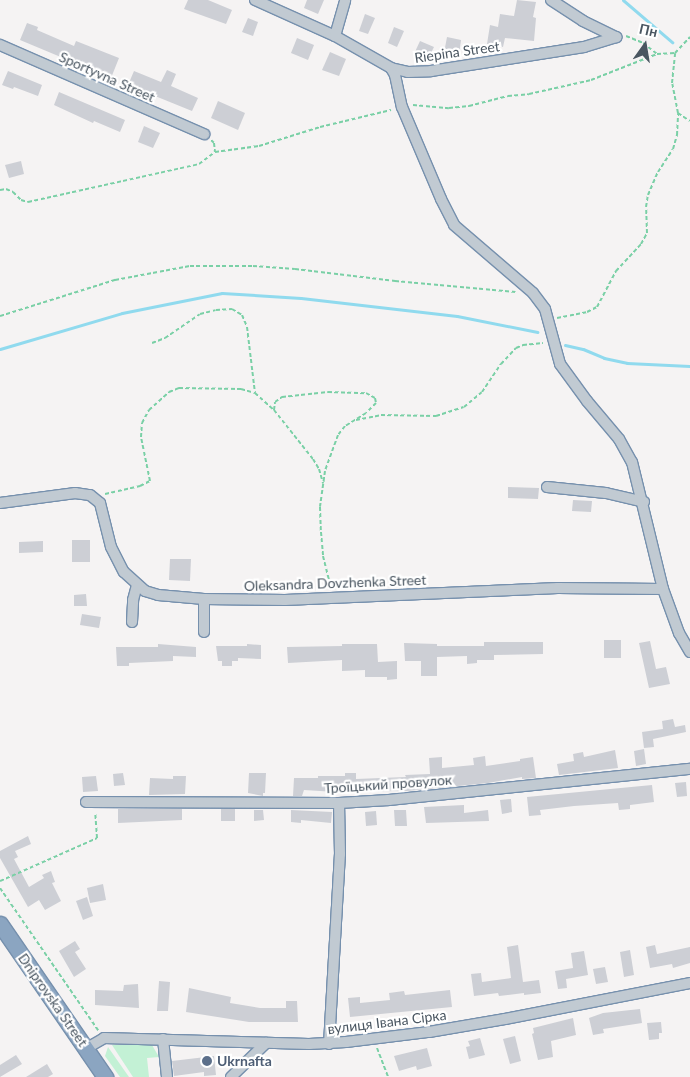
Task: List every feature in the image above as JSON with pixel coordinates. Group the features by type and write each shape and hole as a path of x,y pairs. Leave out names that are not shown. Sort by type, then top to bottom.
{"highway":[{"name":"Dniprovska Street","path":"0,924 105,1077"}],"street":[{"name":"Riepina Street","path":"255,0 336,36 390,68 408,72 431,71 584,47 616,37"},
{"path":"336,36 345,0"},
{"path":"551,0 583,21 616,37"},
{"name":"Sportyvna Street","path":"0,45 204,134"},
{"path":"390,68 395,75 402,107 440,199 454,225 533,293 545,309 550,321 552,340 560,364 570,380 608,425 632,462 644,502 664,589 679,633 690,652"},
{"path":"547,487 606,493 644,502"},
{"path":"0,503 75,493 90,495"},
{"name":"Oleksandra Dovzhenka Street","path":"90,495 100,503 116,559 137,585 158,595 204,600 339,598 558,588 664,589"},
{"path":"132,622 133,600 137,585"},
{"path":"204,600 204,632"},
{"name":"Троїцький провулок","path":"90,802 339,803 389,800 690,769"},
{"path":"328,1044 340,854 339,803"},
{"name":"вулиця Івана Сірка","path":"86,1048 104,1038 328,1044 374,1039 496,1020 690,982"},
{"path":"163,1039 167,1077"},
{"path":"231,1077 266,1043"}],"path":[{"path":"616,37 625,36 643,42 657,54"},
{"path":"0,190 6,189 13,192 21,200 28,202 199,164 215,152 259,146 320,127 414,104 449,108 469,106 508,96 529,94 606,76 657,54 675,53 689,40"},
{"path":"550,321 587,312 597,306 616,271 641,244 646,234 648,195 658,172 673,149 676,135 678,113 672,83 675,53"},
{"path":"678,113 690,121"},
{"path":"0,316 115,280 190,266 287,268 395,282 533,293"},
{"path":"152,343 165,338 200,314 232,309 242,315 247,327 255,393"},
{"path":"354,421 381,416 436,416 456,411 473,401 482,392 501,364 516,348 552,340"},
{"path":"90,495 103,495 140,486 150,481 141,438 142,423 150,410 169,392 179,388 241,389 255,393 274,410 313,459 319,469 323,483"},
{"path":"274,410 273,405 278,399 296,395 354,391 366,393 374,398 376,403 375,407 345,426 338,435 325,471 320,507 323,556 331,588 339,598"},
{"path":"0,881 97,838 90,802"},
{"path":"0,888 97,1028"},
{"path":"374,1039 388,1077"}],"green space":[{"path":"112,1045 152,1045 159,1057 147,1058 149,1077 133,1077"},
{"path":"108,1047 129,1077 120,1077 105,1056"}],"building":[{"path":"188,0 208,0 232,10 226,24 184,9"},
{"path":"307,0 324,0 318,14 304,8"},
{"path":"517,0 536,2 533,17 536,18 534,41 505,38 503,47 487,44 490,25 498,27 500,14 514,16"},
{"path":"365,14 375,18 368,34 359,31"},
{"path":"248,18 258,22 253,36 242,32"},
{"path":"27,23 38,27 37,30 74,46 76,41 119,58 111,78 20,40"},
{"path":"394,27 404,31 397,47 388,43"},
{"path":"447,37 461,40 459,55 444,53"},
{"path":"297,38 314,45 308,60 291,53"},
{"path":"420,41 434,47 427,61 414,54"},
{"path":"330,52 346,59 339,76 322,70"},
{"path":"167,70 176,74 171,86 198,98 192,111 128,85 134,71 161,82"},
{"path":"8,71 42,85 38,96 14,87 13,89 2,85"},
{"path":"59,92 125,120 120,132 94,121 93,123 54,105"},
{"path":"218,101 245,113 238,130 211,118"},
{"path":"144,126 160,133 153,148 138,142"},
{"path":"21,161 24,174 9,178 5,165"},
{"path":"508,487 539,488 538,499 508,498"},
{"path":"573,500 592,501 591,512 572,511"},
{"path":"72,540 90,540 90,562 72,562"},
{"path":"43,541 43,552 19,553 19,542"},
{"path":"170,559 191,559 190,581 169,580"},
{"path":"86,594 87,606 74,606 74,595"},
{"path":"82,614 101,617 99,628 80,625"},
{"path":"604,640 621,640 621,658 604,658"},
{"path":"650,641 656,669 666,667 670,684 649,688 639,643"},
{"path":"484,642 543,642 543,654 494,655 494,660 477,660 477,663 467,664 467,656 437,657 437,676 421,676 421,661 405,661 404,643 437,644 437,646 484,646"},
{"path":"158,644 196,647 196,657 173,656 173,661 129,663 129,666 117,666 116,647 158,647"},
{"path":"247,644 261,645 261,659 238,658 238,661 232,661 232,666 222,666 222,661 218,661 216,646 247,646"},
{"path":"342,644 377,644 378,662 397,661 397,679 387,680 387,677 365,677 365,670 342,671 342,660 288,663 287,647 342,646"},
{"path":"673,719 675,727 685,725 686,732 653,739 654,747 644,748 642,732 663,729 662,721"},
{"path":"644,749 646,764 636,766 634,751"},
{"path":"615,750 618,768 559,775 557,764 574,761 573,754 583,752 584,757"},
{"path":"485,756 486,766 533,757 536,778 522,779 522,777 488,783 407,791 336,792 304,790 302,796 293,796 294,778 345,776 345,773 356,773 356,779 406,777 405,775 430,774 429,758 442,757 442,768 474,765 473,758"},
{"path":"123,773 125,785 114,786 113,774"},
{"path":"249,773 266,773 265,793 263,793 263,796 248,793"},
{"path":"96,776 98,791 83,792 82,777"},
{"path":"173,776 186,776 185,794 149,795 150,778 173,779"},
{"path":"686,782 687,796 677,797 675,783"},
{"path":"652,785 654,802 630,805 630,809 619,810 618,803 574,806 540,810 541,815 529,816 527,797"},
{"path":"511,799 512,812 502,814 500,800"},
{"path":"464,805 464,813 488,810 489,821 426,823 424,807"},
{"path":"118,809 182,809 182,820 118,823"},
{"path":"221,809 235,809 235,821 221,821"},
{"path":"254,810 263,810 264,820 254,821"},
{"path":"291,810 332,812 331,823 301,820 301,823 291,822"},
{"path":"394,810 406,810 407,826 395,826"},
{"path":"376,811 377,825 366,826 365,812"},
{"path":"28,836 31,844 15,851 18,857 14,859 29,887 44,878 42,875 51,871 55,882 52,883 61,901 45,910 39,900 28,907 0,858 0,851"},
{"path":"103,884 106,900 90,903 87,888"},
{"path":"87,897 93,916 83,920 76,901"},
{"path":"75,941 80,949 75,952 86,969 74,977 59,951"},
{"path":"518,945 523,982 539,980 541,993 499,996 498,993 474,996 471,974 481,973 482,982 511,978 507,947"},
{"path":"655,945 657,954 690,947 690,963 673,968 672,964 650,968 646,947"},
{"path":"630,950 634,975 624,977 620,952"},
{"path":"584,951 588,975 566,979 567,988 558,989 555,971 573,968 571,953"},
{"path":"605,967 608,982 596,984 593,969"},
{"path":"159,981 170,982 168,1011 157,1011"},
{"path":"138,984 139,1008 95,1005 95,990 123,991 124,985"},
{"path":"189,988 231,997 230,1003 260,1008 286,1008 286,1001 297,1001 298,1022 249,1022 186,1012"},
{"path":"450,990 452,1007 350,1017 348,998 360,997 360,1003 390,1000 389,993 404,991 405,995"},
{"path":"640,1009 642,1023 603,1029 604,1033 593,1035 589,1018 603,1013"},
{"path":"573,1018 576,1035 551,1041 553,1057 538,1060 532,1034 534,1033 533,1028"},
{"path":"661,1022 662,1033 659,1033 659,1039 649,1040 647,1023"},
{"path":"515,1036 521,1061 510,1064 503,1039"},
{"path":"480,1038 485,1055 469,1059 466,1047 470,1046 468,1041"},
{"path":"427,1048 432,1066 417,1070 416,1066 399,1071 394,1056"},
{"path":"16,1055 22,1064 0,1077 0,1065"},
{"path":"214,1056 216,1075 204,1076 204,1072 174,1076 172,1061"},
{"path":"47,1064 53,1074 48,1077 26,1077"}],"waterway":[{"path":"623,0 672,42"},
{"path":"0,349 122,313 222,293 301,298 457,316 537,332"},
{"path":"565,345 583,349 604,358 627,363 690,366"}],"place":[{"name":"Ukrnafta","path":"207,1061"}]}
